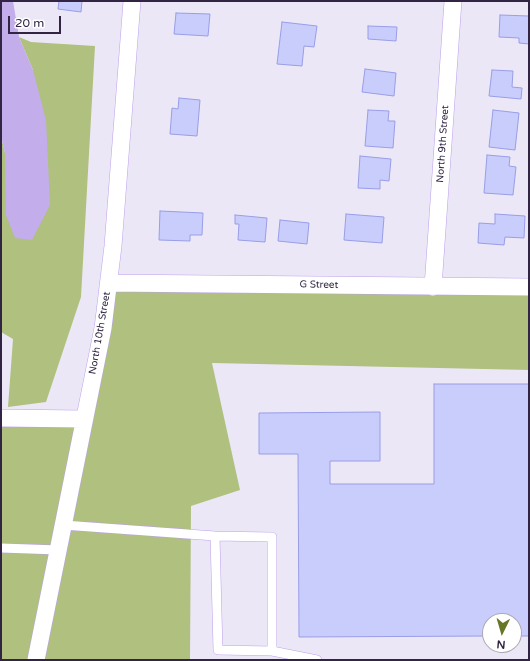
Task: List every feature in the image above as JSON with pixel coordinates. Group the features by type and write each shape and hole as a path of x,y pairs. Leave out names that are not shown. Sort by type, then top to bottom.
{"street":[{"name":"North 10th Street","path":"36,660 103,328 109,283 132,1"},
{"name":"North 9th Street","path":"432,287 454,1"},
{"name":"G Street","path":"109,283 529,288"},
{"path":"1,418 84,419"}],"lane":[{"path":"63,525 215,536 272,537 272,651"},
{"path":"215,536 218,650 272,651 317,660"},
{"path":"1,548 58,550"}],"green space":[{"path":"19,37 31,42 95,46 81,297 46,402 8,407 13,339 1,332 1,136 5,153 33,70"},
{"path":"106,284 529,287 529,370 212,363 240,490 191,506 190,660 1,660 1,414 83,415"}],"shaded area":[{"path":"1,1 13,1 19,37 33,70 46,120 50,205 32,240 15,238 6,215 5,153 1,136"}],"building":[{"path":"59,1 82,1 81,12 58,9"},
{"path":"176,13 210,14 208,36 174,34"},
{"path":"500,15 529,16 529,44 519,43 519,38 499,37"},
{"path":"282,22 317,26 314,47 304,46 302,66 277,64"},
{"path":"368,26 397,27 396,41 368,39"},
{"path":"365,69 396,73 394,96 362,92"},
{"path":"492,70 513,71 512,87 522,88 521,99 489,96"},
{"path":"179,98 200,100 197,136 170,134 172,108 178,109"},
{"path":"368,110 389,111 388,121 395,121 393,148 365,146"},
{"path":"493,110 519,113 515,150 489,147"},
{"path":"487,155 510,157 509,166 516,167 513,195 484,193"},
{"path":"360,156 391,159 389,181 380,180 380,189 358,188"},
{"path":"160,211 203,213 202,235 190,235 190,241 159,240"},
{"path":"346,214 384,217 382,243 344,240"},
{"path":"495,214 525,216 524,238 505,237 504,245 478,243 479,223 495,224"},
{"path":"235,215 267,218 265,242 238,240 239,224 235,224"},
{"path":"280,220 309,223 307,244 278,241"},
{"path":"434,384 529,384 529,636 522,636 522,613 482,613 482,636 299,637 298,454 259,454 259,413 380,412 380,461 330,461 330,484 434,484"}]}
